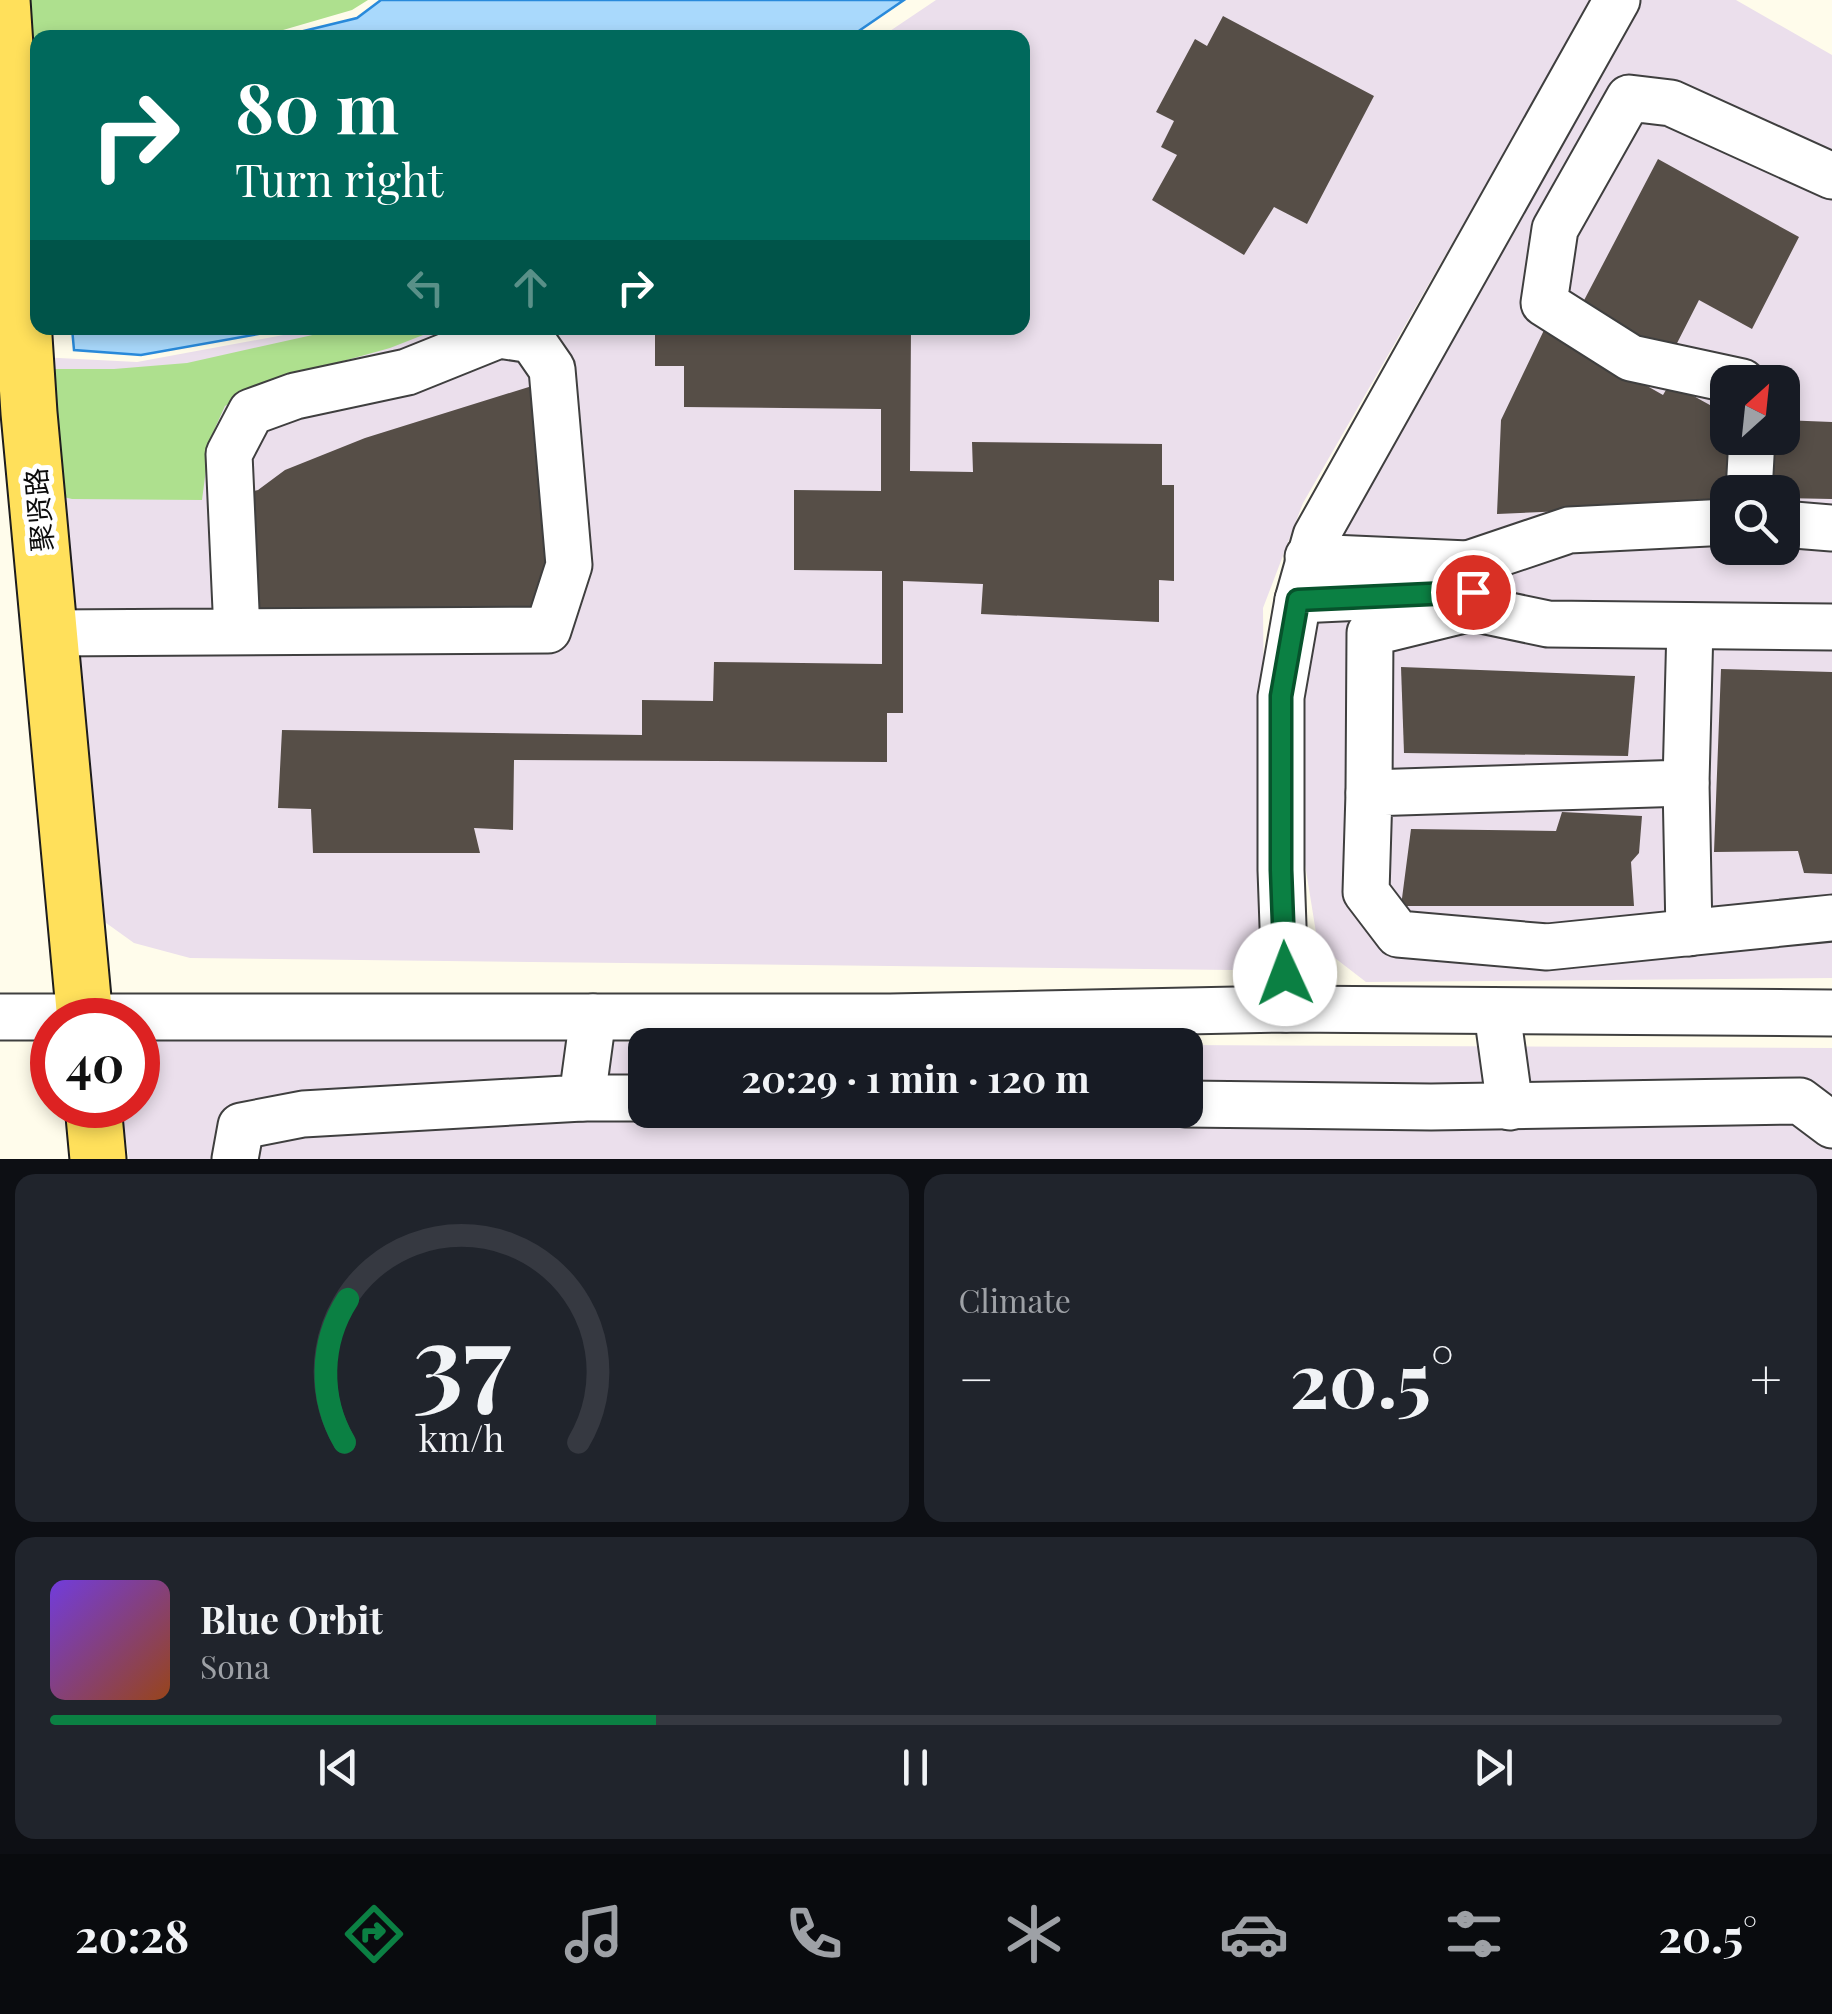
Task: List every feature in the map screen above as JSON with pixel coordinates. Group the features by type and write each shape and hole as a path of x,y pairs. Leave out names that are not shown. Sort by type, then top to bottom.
{"main road":[{"name":"聚贤路","path":"2,0 29,414 83,998"},
{"path":"95,1128 98,1159"}],"street":[{"path":"1286,1009 1281,696 1308,557 1316,536 1617,0"},
{"path":"1710,375 1631,358 1544,303 1555,229 1629,98 1671,103 1832,176"},
{"path":"237,632 229,454 251,412 294,396 407,372 497,335"},
{"path":"49,633 548,630 569,565 552,369 532,340 504,335"},
{"path":"1710,523 1569,530 1471,588 1370,632 1366,892 1398,934 1547,947 1832,918"},
{"path":"1800,525 1832,528"},
{"path":"1308,557 1471,588 1548,624 1832,627"},
{"path":"1298,600 1471,588"},
{"path":"1690,626 1686,782 1690,933"},
{"path":"1369,793 1686,782"},
{"path":"160,1018 870,1017 1286,1009 1832,1013"},
{"path":"1497,1012 1510,1106"},
{"path":"0,1017 30,1017"},
{"path":"582,1098 593,1017"},
{"path":"234,1159 241,1126 303,1114 628,1098"},
{"path":"1203,1104 1510,1106 1800,1101 1832,1124"}],"shaded area":[{"path":"936,0 1592,0 1303,503 1263,608 1266,925 1256,953 1233,970 190,958 134,943 95,915 39,357 137,362 283,335 1030,335 1030,30 891,30"},
{"path":"1635,0 1736,0 1832,55 1832,978 1366,982 1318,945 1304,858 1300,645 1361,480"},
{"path":"160,1037 628,1041 628,1128 1203,1128 1203,1045 1832,1048 1832,1159 129,1159 124,1128 160,1128"}],"green space":[{"path":"23,0 368,0 352,10 283,30 30,30 30,55 26,55"},
{"path":"313,335 423,335 275,380 225,406 210,439 202,500 72,499 55,495 53,369 187,363"}],"water":[{"path":"381,0 904,0 860,30 308,30 357,18"},
{"path":"73,335 253,335 141,355 74,350"}],"building":[{"path":"1223,16 1374,96 1307,224 1274,207 1244,255 1152,200 1177,155 1161,147 1174,121 1156,112 1195,39 1207,46"},
{"path":"1658,159 1799,237 1752,329 1699,300 1672,353 1580,308"},
{"path":"1545,328 1663,395 1670,383 1710,405 1710,455 1735,455 1732,475 1710,475 1710,505 1497,514 1501,420"},
{"path":"655,335 911,335 910,471 973,472 972,442 1162,444 1162,485 1174,485 1174,581 1159,580 1159,622 981,614 983,584 903,581 903,713 887,713 887,762 514,760 513,830 474,828 480,853 313,853 311,809 278,808 282,730 642,735 642,700 713,701 714,662 882,664 882,571 794,570 794,490 881,491 881,409 684,407 684,366 655,366"},
{"path":"532,386 559,542 546,616 247,614 237,495 258,490 285,470 365,438"},
{"path":"1800,421 1832,422 1832,499 1800,498 1800,475 1771,475 1772,455 1800,455"},
{"path":"1401,667 1635,676 1628,756 1404,753"},
{"path":"1721,669 1832,672 1832,874 1804,873 1798,851 1714,852"},
{"path":"1562,812 1642,816 1639,853 1631,862 1634,906 1401,906 1411,829 1556,831"}],"route":[{"path":"1285,974 1281,696 1298,600 1473,592"}]}
